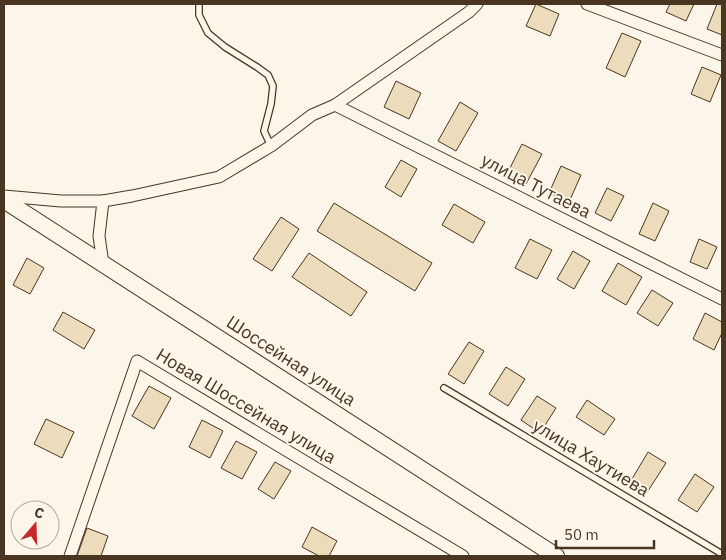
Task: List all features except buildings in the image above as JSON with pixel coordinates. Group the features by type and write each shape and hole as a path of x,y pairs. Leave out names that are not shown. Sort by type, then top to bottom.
{"main road":[{"name":"Шоссейная улица","path":"4,198 553,556"}],"street":[{"path":"4,198 103,201 220,177 271,146 312,115 335,105 478,4"},
{"path":"587,4 722,55"},
{"name":"улица Тутаева","path":"335,105 722,299"},
{"path":"103,201 98,236 103,264"},
{"name":"Новая Шоссейная улица","path":"70,556 137,361 463,556"}],"lane":[{"path":"199,4 199,16 208,33 225,47 268,75 273,86 271,104 264,131 271,146"},
{"name":"улица Хаутиева","path":"444,388 722,554"}]}
